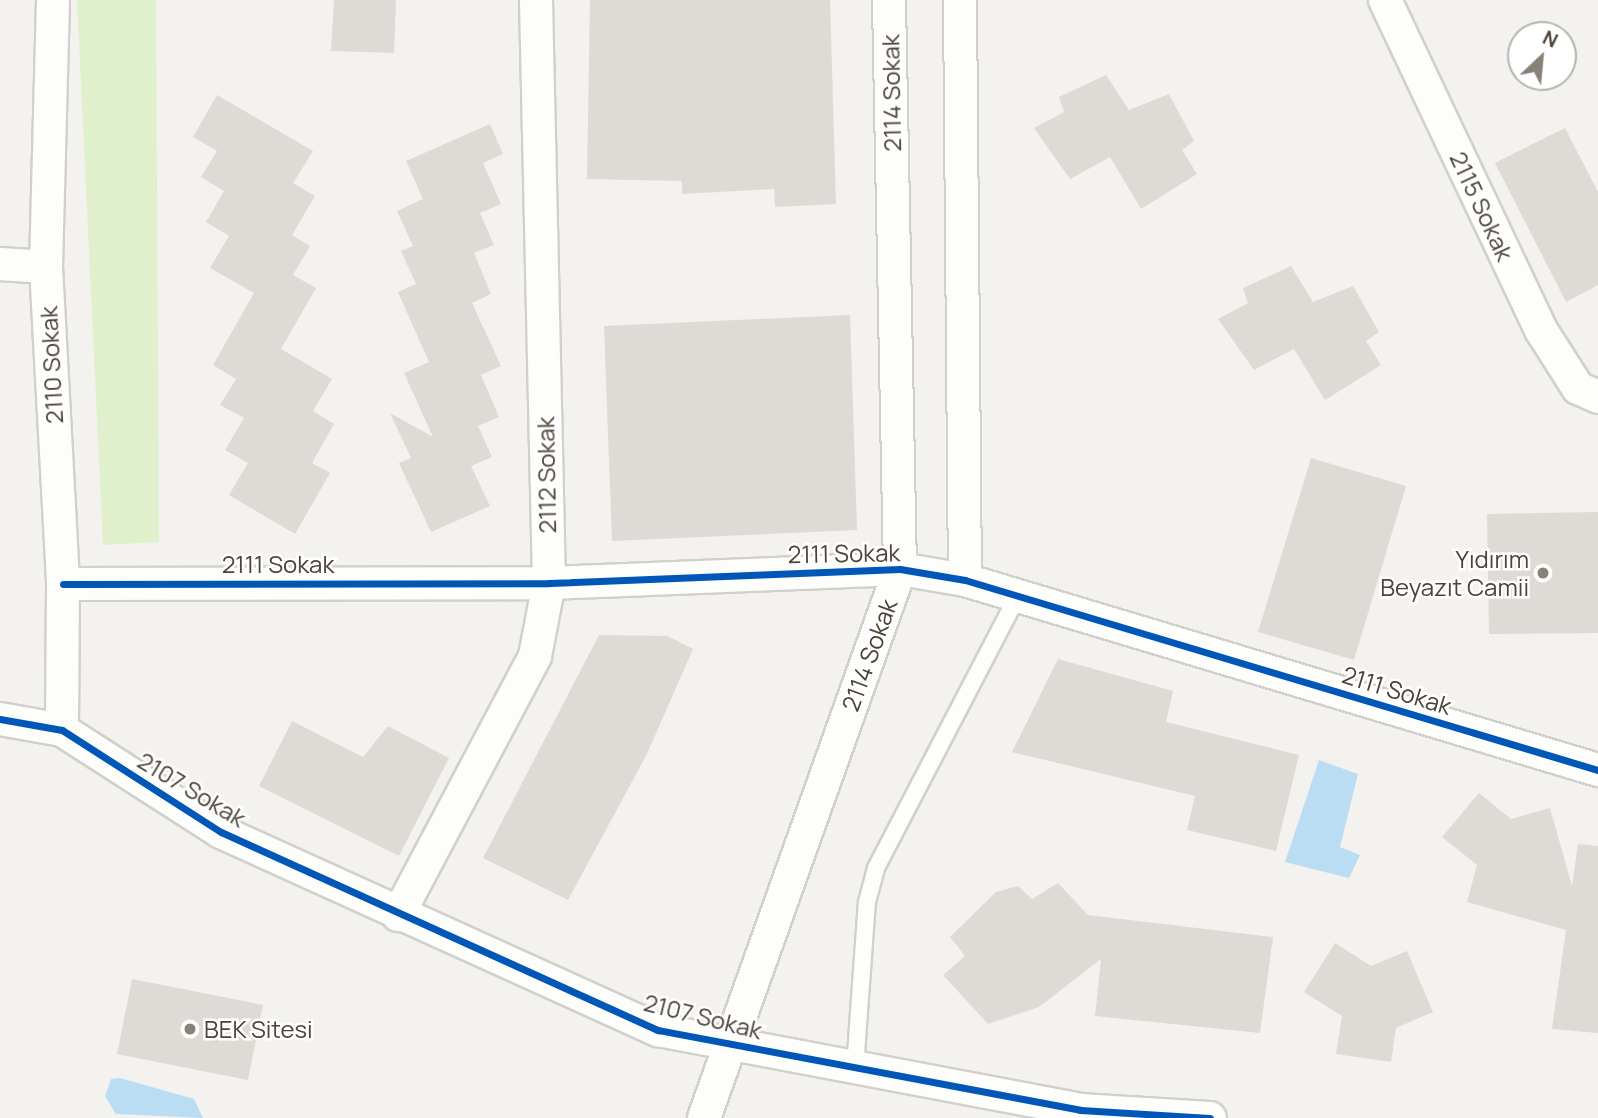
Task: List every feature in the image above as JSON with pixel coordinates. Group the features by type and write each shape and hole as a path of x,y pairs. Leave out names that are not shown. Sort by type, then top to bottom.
{"street":[{"name":"2110 Sokak","path":"53,0 46,267 63,584 62,730"},
{"name":"2112 Sokak","path":"398,915 535,656 549,583 536,0"},
{"name":"2114 Sokak","path":"704,1118 900,569 889,0"},
{"path":"960,0 965,580"},
{"name":"2115 Sokak","path":"1385,0 1541,330 1578,388 1598,397"},
{"path":"0,264 46,267"},
{"name":"2111 Sokak","path":"63,584 549,583 900,569 965,580 1598,770"},
{"name":"2107 Sokak","path":"0,719 62,730 221,832 398,915 658,1030 855,1068 1033,1110 1210,1118"}],"lane":[{"path":"855,1068 867,902 876,867 1017,597"}],"green space":[{"path":"77,0 156,0 159,542 103,545"}],"water":[{"path":"1319,760 1358,774 1340,847 1360,855 1349,878 1285,862"},
{"path":"120,1078 194,1099 203,1118 116,1114 105,1096 111,1079"}],"building":[{"path":"334,0 396,0 394,53 331,51"},
{"path":"590,0 830,0 836,204 775,207 774,189 682,194 682,181 587,179"},
{"path":"1106,75 1129,110 1169,94 1194,141 1182,150 1197,174 1141,209 1110,157 1070,179 1034,128 1064,112 1059,97"},
{"path":"217,95 313,151 293,183 315,196 292,235 310,246 293,275 316,288 281,349 332,379 313,411 334,424 312,463 330,473 295,534 229,495 248,463 225,450 244,418 220,405 236,379 213,365 254,293 210,268 229,236 206,222 224,191 201,177 217,151 193,137"},
{"path":"490,124 503,154 483,163 501,204 480,213 494,245 474,253 491,294 472,303 501,366 481,375 499,417 478,426 492,457 471,466 490,506 431,532 399,463 411,458 390,413 433,437 404,373 429,362 398,292 416,284 401,251 413,246 397,211 423,199 406,161"},
{"path":"1565,128 1598,192 1598,285 1566,302 1495,163"},
{"path":"1291,266 1313,302 1353,286 1379,332 1366,341 1381,365 1325,400 1294,349 1254,370 1218,319 1248,303 1243,288"},
{"path":"850,315 857,530 612,541 604,326"},
{"path":"1311,458 1406,486 1354,660 1258,632"},
{"name":"Yıdırım Beyazıt Camii","path":"1598,512 1598,633 1489,634 1487,514"},
{"path":"599,635 667,636 693,649 647,754 568,900 483,858"},
{"path":"1058,659 1173,691 1166,722 1299,755 1276,851 1187,830 1195,796 1012,752"},
{"path":"292,721 363,757 388,726 449,758 399,856 259,786"},
{"path":"1479,793 1511,819 1550,808 1572,886 1578,844 1598,846 1598,1033 1552,1029 1566,930 1467,902 1477,865 1442,837"},
{"path":"1058,883 1088,915 1273,937 1260,1033 1095,1016 1101,959 1039,1007 988,1024 943,975 965,956 950,937 996,892 1018,886 1032,899"},
{"path":"1335,943 1371,966 1407,951 1433,1012 1396,1028 1391,1062 1336,1054 1342,1016 1304,992"},
{"name":"BEK Sitesi","path":"132,979 263,1005 248,1080 117,1054"}],"cycle path":[{"path":"63,584 549,583 900,569 965,580 1598,770"},
{"path":"0,719 62,730 221,832 658,1030 1080,1110 1210,1118"}],"place":[{"name":"Yıdırım Beyazıt Camii","path":"1543,573"},
{"name":"BEK Sitesi","path":"190,1029"}]}
